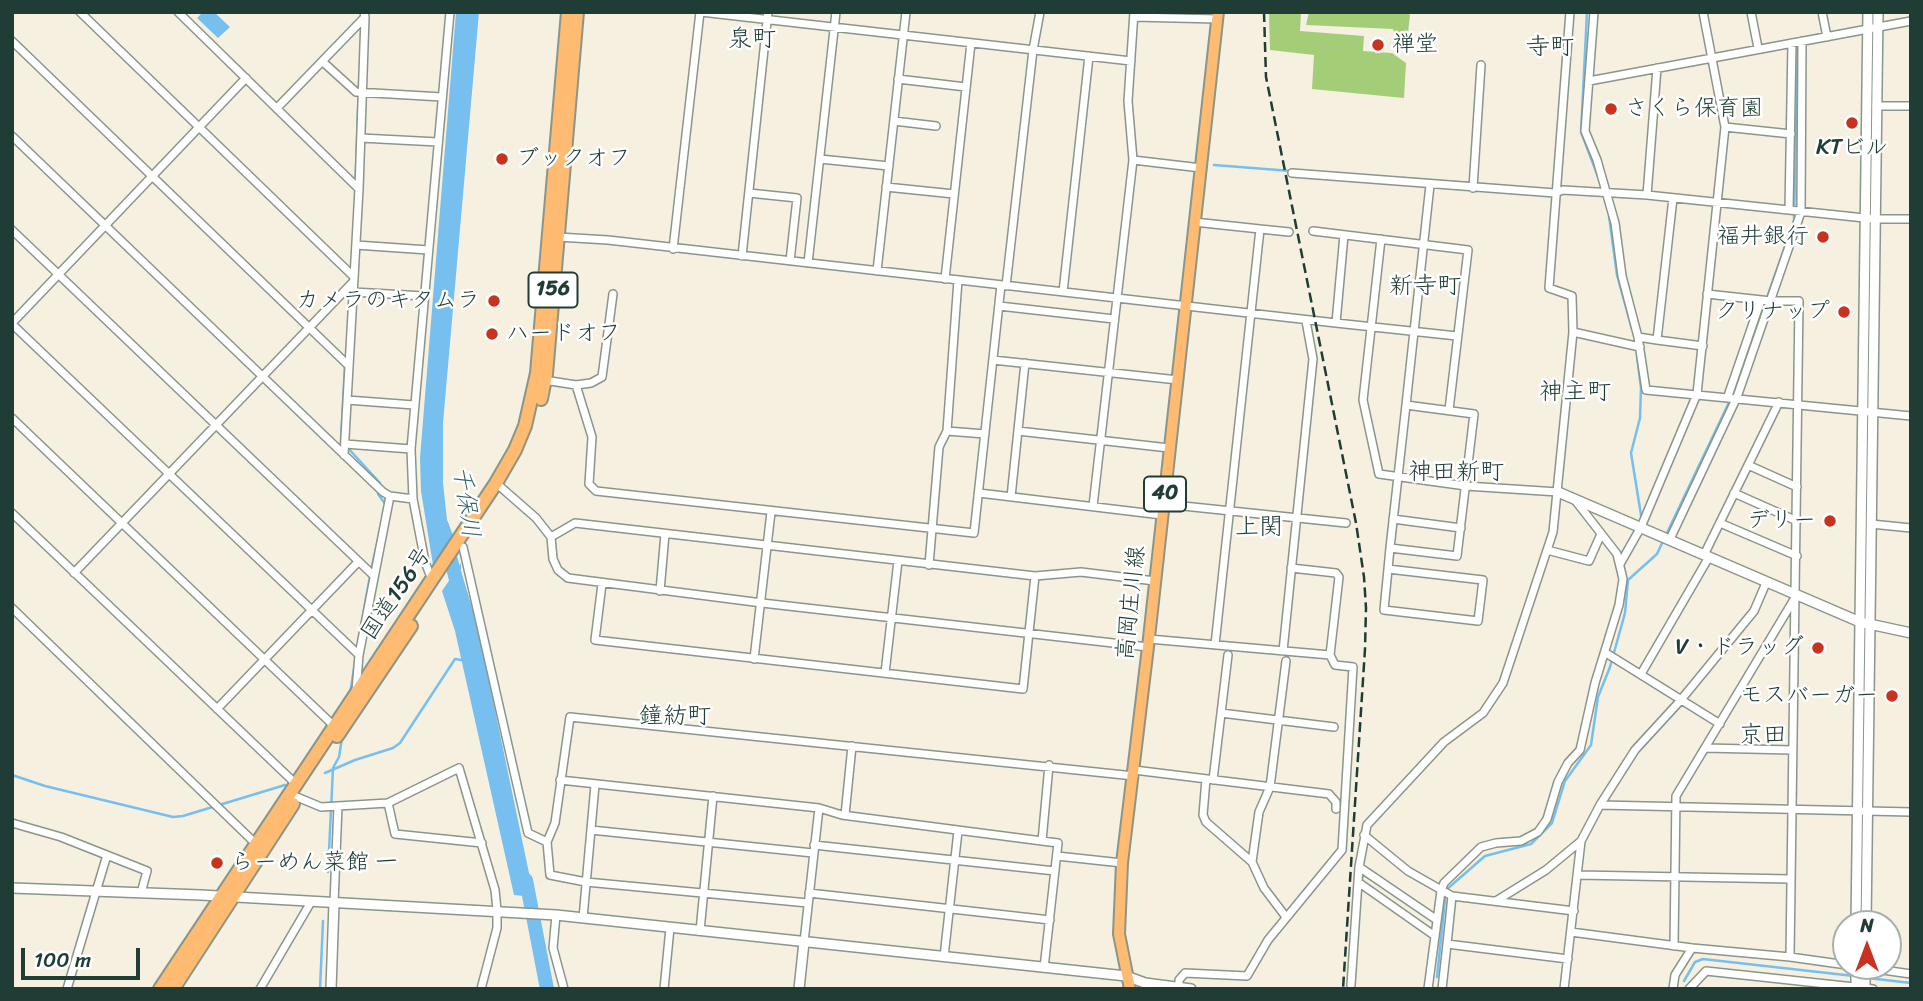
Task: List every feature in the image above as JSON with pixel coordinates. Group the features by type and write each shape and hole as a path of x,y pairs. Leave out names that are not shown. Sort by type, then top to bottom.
{"highway":[{"name":"国道156号","path":"540,380 568,12"},
{"name":"国道156号","path":"160,989 226,897 254,866 355,692 460,547 520,456 532,429 558,237 577,12"},
{"name":"国道156号","path":"173,989 256,844 296,790 435,580"}],"main road":[{"name":"高岡庄川線","path":"1130,989 1119,934 1122,863 1218,15"}],"street":[{"path":"80,12 354,279"},
{"path":"178,12 359,189"},
{"path":"435,580 425,562 413,499 411,449 450,12"},
{"path":"673,249 701,12 768,16 835,27 1131,61"},
{"path":"808,263 836,12"},
{"path":"877,271 906,12"},
{"path":"576,385 592,436 589,484 596,491 974,533 999,306 1004,286 1040,12"},
{"path":"1351,985 1359,867 1367,825 1444,742 1483,713 1503,683 1553,533 1573,332 1572,296 1549,288 1570,12"},
{"path":"1594,12 1585,131 1615,223 1622,276 1638,337 1646,390 1911,416"},
{"path":"1620,564 1641,527 1697,394 1725,127 1703,12"},
{"path":"1751,12 1758,48"},
{"path":"1822,12 1827,37"},
{"path":"1866,910 1871,524 1868,412 1868,12"},
{"path":"1869,218 1876,106 1878,12"},
{"path":"277,108 365,15"},
{"path":"344,455 359,189 365,15"},
{"path":"1093,506 1133,160 1128,102 1134,15 1218,15"},
{"path":"742,256 768,16"},
{"path":"1588,81 1911,21"},
{"path":"12,41 349,366"},
{"path":"1670,539 1732,397 1801,211 1802,41"},
{"path":"945,279 971,43"},
{"path":"1790,210 1792,43"},
{"path":"1063,292 1089,56"},
{"path":"323,62 356,92 442,97"},
{"path":"1473,188 1481,65"},
{"path":"1647,195 1657,68"},
{"path":"246,78 12,323 359,655"},
{"path":"898,79 966,87"},
{"path":"1876,106 1911,106"},
{"path":"894,121 936,126"},
{"path":"1725,127 1791,134"},
{"path":"12,136 383,492 390,496 413,499"},
{"path":"361,138 438,142"},
{"path":"820,159 889,166"},
{"path":"1133,160 1202,167"},
{"path":"1292,173 1473,188 1647,195 1869,218 1911,219"},
{"path":"1388,569 1483,580 1478,621 1384,610 1390,548 1393,519 1430,185"},
{"path":"886,187 954,194"},
{"path":"749,193 797,198 790,261"},
{"path":"1657,340 1673,198"},
{"path":"1194,222 1289,232"},
{"path":"1215,645 1260,229"},
{"path":"12,230 374,576"},
{"path":"1313,231 1468,250 1449,410"},
{"path":"1336,323 1344,235"},
{"path":"558,237 1457,336"},
{"path":"1381,239 1363,400 1379,474 1466,486 1558,492 1860,622 1911,633"},
{"path":"356,244 428,250"},
{"path":"74,573 354,279"},
{"path":"929,565 939,447 947,431 958,280"},
{"path":"353,292 424,296"},
{"path":"540,380 576,385 591,383 602,377 613,294"},
{"path":"1707,295 1799,301 1790,957"},
{"path":"999,306 1114,318"},
{"path":"1283,650 1313,359 1306,321"},
{"path":"1573,332 1640,347"},
{"path":"1638,337 1703,346"},
{"path":"993,360 1178,380"},
{"path":"1011,497 1025,363"},
{"path":"347,400 414,405"},
{"path":"1641,674 1707,556 1734,493 1779,402"},
{"path":"1390,548 1457,556 1466,486 1474,414 1406,405"},
{"path":"1856,910 1860,622 1868,412"},
{"path":"12,418 334,726"},
{"path":"1018,430 1169,448"},
{"path":"947,431 985,434"},
{"path":"345,444 411,449"},
{"path":"1748,465 1797,487"},
{"path":"498,486 536,517 551,537 553,559 558,570 568,578 1029,633 1330,655"},
{"path":"979,493 1093,506 1231,513 1346,523"},
{"path":"1734,493 1797,521"},
{"path":"355,692 359,655 390,496"},
{"path":"1428,989 1444,883 1481,847 1521,841 1538,832 1547,819 1567,763 1580,750 1595,682 1619,605 1623,579 1617,554 1575,500"},
{"path":"754,659 771,512"},
{"path":"12,513 217,709 296,790 321,807 388,803 459,768 495,890 497,910 497,928 481,989"},
{"path":"1393,519 1461,528"},
{"path":"551,537 575,523 1035,576 1081,572 1155,581"},
{"path":"1720,523 1797,556"},
{"path":"1871,524 1911,528"},
{"path":"660,591 665,534"},
{"path":"1547,550 1589,561 1601,534"},
{"path":"460,547 528,833 547,842"},
{"path":"885,673 898,561"},
{"path":"217,709 358,562"},
{"path":"1179,987 1181,976 1185,973 1247,976 1286,916 1342,850 1353,667 1335,665 1330,655 1339,577 1336,573 1292,568"},
{"path":"602,584 595,640 1023,689 1035,576"},
{"path":"1496,901 1546,870 1581,841 1635,750 1680,701 1754,611 1766,583"},
{"path":"1674,946 1676,796 1797,595"},
{"path":"12,608 256,844"},
{"path":"1606,653 1720,724"},
{"path":"1228,654 1221,713 1203,815 1206,822 1252,862 1264,888 1286,916"},
{"path":"1252,862 1259,812 1270,787 1286,661"},
{"path":"1221,713 1334,727"},
{"path":"808,902 586,882 550,875 547,842 555,823 570,717 1329,794 1336,802 1336,809"},
{"path":"845,815 852,746"},
{"path":"1705,748 1792,750"},
{"path":"1042,841 1049,765"},
{"path":"560,780 818,808 845,815 1058,842 1044,968"},
{"path":"583,918 595,785"},
{"path":"700,932 713,796"},
{"path":"388,803 395,834 482,844"},
{"path":"1600,805 1911,812"},
{"path":"331,989 338,806"},
{"path":"799,989 818,808"},
{"path":"13,827 61,837 148,871 141,893"},
{"path":"591,830 708,843 814,849 1055,871"},
{"path":"944,957 958,831"},
{"path":"1364,835 1408,871 1452,896 1574,911"},
{"path":"1564,989 1581,841"},
{"path":"67,989 107,855"},
{"path":"1057,856 1122,863"},
{"path":"1359,867 1437,920"},
{"path":"1578,875 1791,879"},
{"path":"1358,882 1435,936"},
{"path":"12,888 497,910 1126,976 1145,984 1191,989"},
{"path":"809,893 1049,920"},
{"path":"1442,989 1452,896"},
{"path":"260,989 311,902"},
{"path":"551,915 553,948 565,989"},
{"path":"664,989 670,928"},
{"path":"1571,932 1674,946 1790,957 1832,969"},
{"path":"1447,944 1568,959"},
{"path":"1673,989 1675,975 1692,948"},
{"path":"1689,989 1706,971 1832,977"}],"green space":[{"path":"1269,12 1301,12 1300,31 1364,36 1363,51 1392,53 1406,63 1404,98 1312,89 1314,55 1270,50"},
{"path":"1309,12 1407,12 1410,15 1408,33 1394,32 1393,29 1306,25"}],"water":[{"path":"203,12 214,12 230,27 218,38 197,18"},
{"path":"456,12 479,12 443,423 443,483 447,520 453,535 433,565 421,491 420,458"},
{"path":"461,563 477,624 534,897 514,895 455,631 442,591"}],"waterway":[{"path":"1587,12 1581,132 1600,182"},
{"path":"1666,535 1733,394 1794,221 1798,50"},
{"path":"355,198 359,82"},
{"path":"1214,165 1291,171"},
{"path":"1402,178 1507,186"},
{"path":"1591,195 1604,196"},
{"path":"1609,216 1617,275 1632,329"},
{"path":"1637,356 1641,388 1640,418 1631,453 1641,515"},
{"path":"342,442 345,365"},
{"path":"347,447 380,483 378,494 386,505"},
{"name":"千保川","path":"442,526 459,591"},
{"path":"371,570 379,535"},
{"path":"1437,977 1446,890 1485,856 1531,844 1552,823 1565,781 1591,745 1598,697 1610,667 1625,613 1628,580 1657,554 1663,541"},
{"path":"360,632 370,576"},
{"path":"325,773 400,743 455,659 462,660"},
{"path":"350,694 355,662"},
{"path":"328,872 333,768 339,757 342,738"},
{"path":"12,775 45,786 173,817 285,785"},
{"name":"千保川","path":"526,880 547,989"},
{"path":"320,989 323,921"},
{"path":"1684,981 1695,962 1703,959 1832,974"},
{"path":"1885,980 1911,983"}],"railway":[{"path":"1264,12 1266,77 1356,523 1364,577 1365,649 1343,989"}],"place":[{"name":"禅堂","path":"1378,45"},
{"name":"さくら保育園","path":"1611,109"},
{"name":"KTビル","path":"1852,123"},
{"name":"ブックオフ","path":"502,159"},
{"name":"福井銀行","path":"1823,237"},
{"name":"カメラのキタムラ","path":"494,301"},
{"name":"クリナップ","path":"1844,312"},
{"name":"ハードオフ","path":"492,334"},
{"name":"デリー","path":"1830,521"},
{"name":"V・ドラッグ","path":"1818,648"},
{"name":"モスバーガー","path":"1892,696"},
{"name":"らーめん菜館 一","path":"217,863"}],"district":[{"name":"泉町","path":"752,40"},
{"name":"寺町","path":"1550,48"},
{"name":"新寺町","path":"1425,287"},
{"name":"神主町","path":"1575,393"},
{"name":"神田新町","path":"1456,473"},
{"name":"上関","path":"1259,528"},
{"name":"鐘紡町","path":"675,717"},
{"name":"京田","path":"1763,736"}]}
